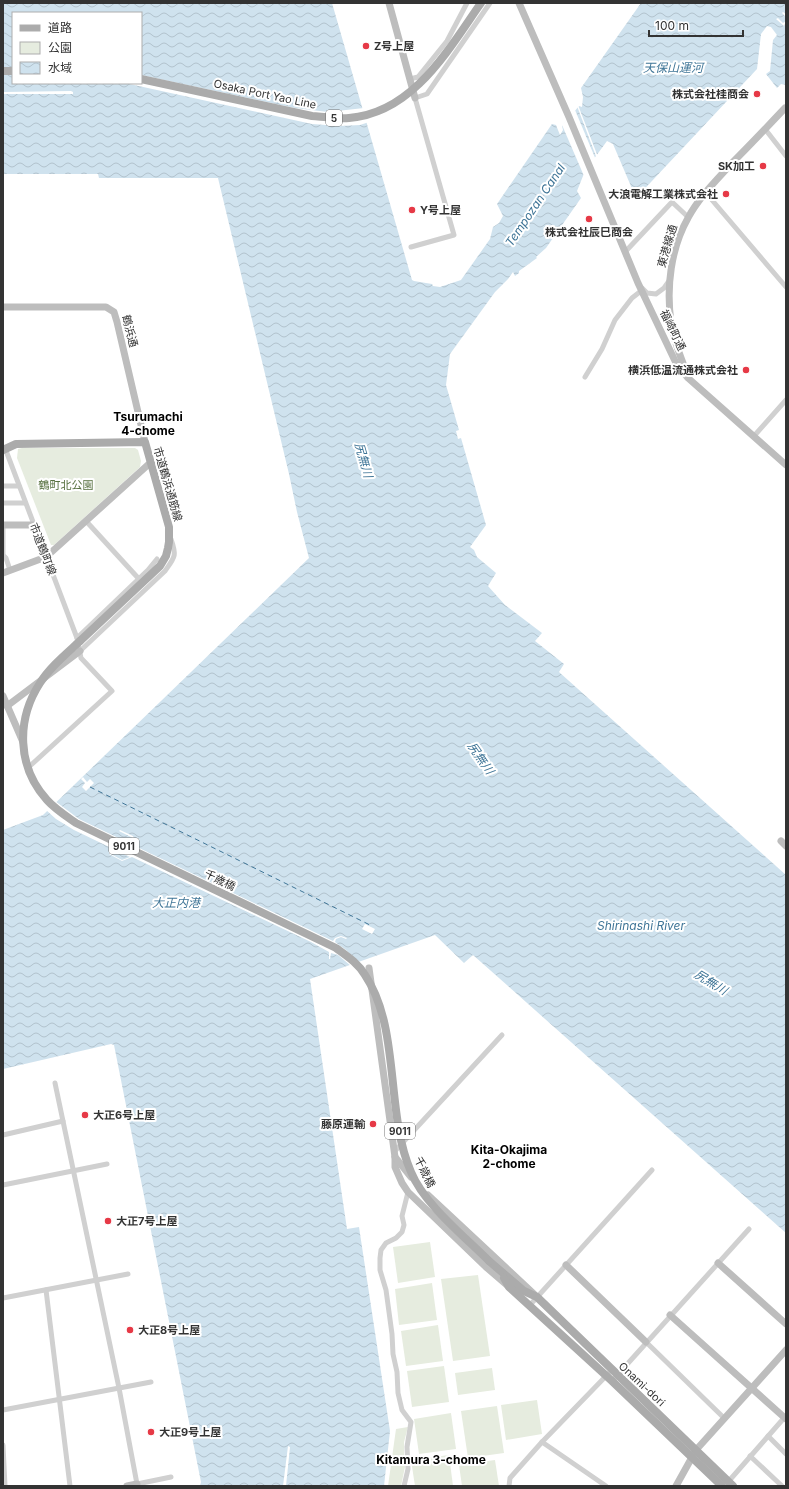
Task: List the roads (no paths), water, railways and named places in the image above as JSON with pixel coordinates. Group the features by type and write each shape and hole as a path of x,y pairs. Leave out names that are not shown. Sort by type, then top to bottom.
{"main road":[{"name":"Osaka Port Yao Line","path":"142,79 312,116 340,118 358,117 376,112 395,103 422,82 441,59 481,3"},
{"path":"4,448 16,444 145,442"},
{"name":"市道鶴浜通筋線","path":"145,442 169,527 170,542 166,556"},
{"name":"千歳橋","path":"166,556 152,574 59,660 40,683 30,700 24,721 24,757 31,778 47,800 60,812 76,823 336,948 353,961 365,974 370,983 383,1020 400,1134 406,1160 414,1181 428,1200 488,1261 501,1272"},
{"path":"501,1272 509,1287"},
{"name":"Onami-dori","path":"501,1272 524,1291 537,1297 691,1458 728,1485"},
{"name":"Onami-dori","path":"509,1287 612,1375 696,1450 728,1485"}],"street":[{"path":"389,3 454,235 411,247"},
{"path":"410,79 418,77 447,41 467,3"},
{"path":"415,98 427,94 490,3"},
{"name":"福崎町通","path":"519,3 569,117 641,291 676,363 688,378 786,465"},
{"name":"東港線通","path":"688,378 676,344 671,320 669,291 670,279 678,242 688,217 706,193 785,108"},
{"path":"765,129 786,156"},
{"path":"706,193 786,287"},
{"path":"625,252 672,202 688,217"},
{"path":"638,283 647,293 656,294 664,288 670,279"},
{"path":"585,377 602,349 615,320 632,298 641,291"},
{"name":"鶴浜通","path":"3,307 106,307 114,312 145,442"},
{"path":"754,436 786,400"},
{"name":"市道鶴町線","path":"4,448 77,638 81,658 112,692 31,765"},
{"path":"3,573 46,557 150,463"},
{"path":"3,486 19,486"},
{"path":"3,503 26,503"},
{"path":"86,521 139,579"},
{"path":"10,570 6,558 3,555 3,525 34,525"},
{"path":"7,706 80,651 165,571 173,558 175,551 170,534"},
{"path":"77,638 139,579 157,559"},
{"path":"3,696 31,765"},
{"path":"369,968 395,1154 395,1167 402,1183 408,1192 509,1287"},
{"path":"395,1154 502,1035"},
{"path":"55,1083 119,1388 137,1485"},
{"path":"3,1135 63,1121"},
{"path":"395,1154 421,1188 537,1297"},
{"path":"3,1185 107,1164"},
{"path":"530,1305 652,1170"},
{"path":"408,1192 421,1188"},
{"path":"404,1486 408,1469 407,1446 411,1422 402,1410 398,1394 392,1334 386,1290 380,1270 380,1258 381,1250 386,1243 396,1238 402,1232 404,1225 402,1216 408,1192"},
{"path":"509,1486 510,1478 542,1442 646,1342 749,1230"},
{"path":"718,1263 786,1324"},
{"path":"566,1265 724,1418"},
{"path":"3,1298 128,1274"},
{"path":"46,1290 70,1486"},
{"path":"670,1315 785,1418 750,1456 728,1485"},
{"path":"676,1486 696,1450 786,1350"},
{"path":"3,1410 151,1382"},
{"path":"768,1436 786,1454"},
{"path":"542,1442 606,1486"},
{"path":"3,1444 5,1486"},
{"path":"750,1456 782,1486"},
{"path":"127,1486 171,1478"}],"water":[{"path":"3,3 332,3 412,280 440,287 461,280 490,239 493,227 499,223 503,216 497,204 552,124 556,125 560,135 563,130 562,126 579,106 582,107 583,97 581,88 641,3 786,3 786,14 783,12 782,13 786,17 786,21 783,23 778,18 776,19 784,26 786,22 786,85 781,84 777,88 766,74 770,71 773,40 777,35 771,27 767,26 761,34 757,69 636,198 613,144 607,141 585,171 577,191 581,198 546,248 536,257 537,258 519,271 519,273 515,276 513,272 495,292 450,354 446,385 459,430 456,431 458,439 461,438 486,525 470,547 474,550 477,557 496,573 488,586 505,605 542,633 535,641 564,664 559,672 786,875 786,1233 473,955 464,963 435,935 310,979 347,1229 359,1227 390,1431 384,1486 200,1486 201,1482 114,1045 111,1044 3,1069 3,830 43,815 309,558 218,178 99,178 98,174 3,174"}],"place":[{"name":"Z号上屋","path":"366,46"},
{"name":"株式会社桂商会","path":"757,94"},
{"name":"SK加工","path":"763,166"},
{"name":"大浪電解工業株式会社","path":"726,194"},
{"name":"Y号上屋","path":"412,210"},
{"name":"株式会社辰巳商会","path":"589,219"},
{"name":"横浜低温流通株式会社","path":"746,370"},
{"name":"大正6号上屋","path":"85,1115"},
{"name":"藤原運輸","path":"373,1124"},
{"name":"大正7号上屋","path":"108,1221"},
{"name":"大正8号上屋","path":"130,1330"},
{"name":"大正9号上屋","path":"151,1432"}],"district":[{"name":"Tsurumachi 4-chome","path":"148,423"},
{"name":"Kita-Okajima 2-chome","path":"509,1156"},
{"name":"Kitamura 3-chome","path":"431,1459"}],"water label":[{"name":"天保山運河","path":"673,67"},
{"name":"Tempozan Canal","path":"535,205"},
{"name":"尻無川","path":"364,460"},
{"name":"尻無川","path":"481,758"},
{"name":"大正内港","path":"176,902"},
{"name":"Shirinashi River","path":"641,925"},
{"name":"尻無川","path":"711,982"}],"park label":[{"name":"鶴町北公園","path":"66,485"}]}
